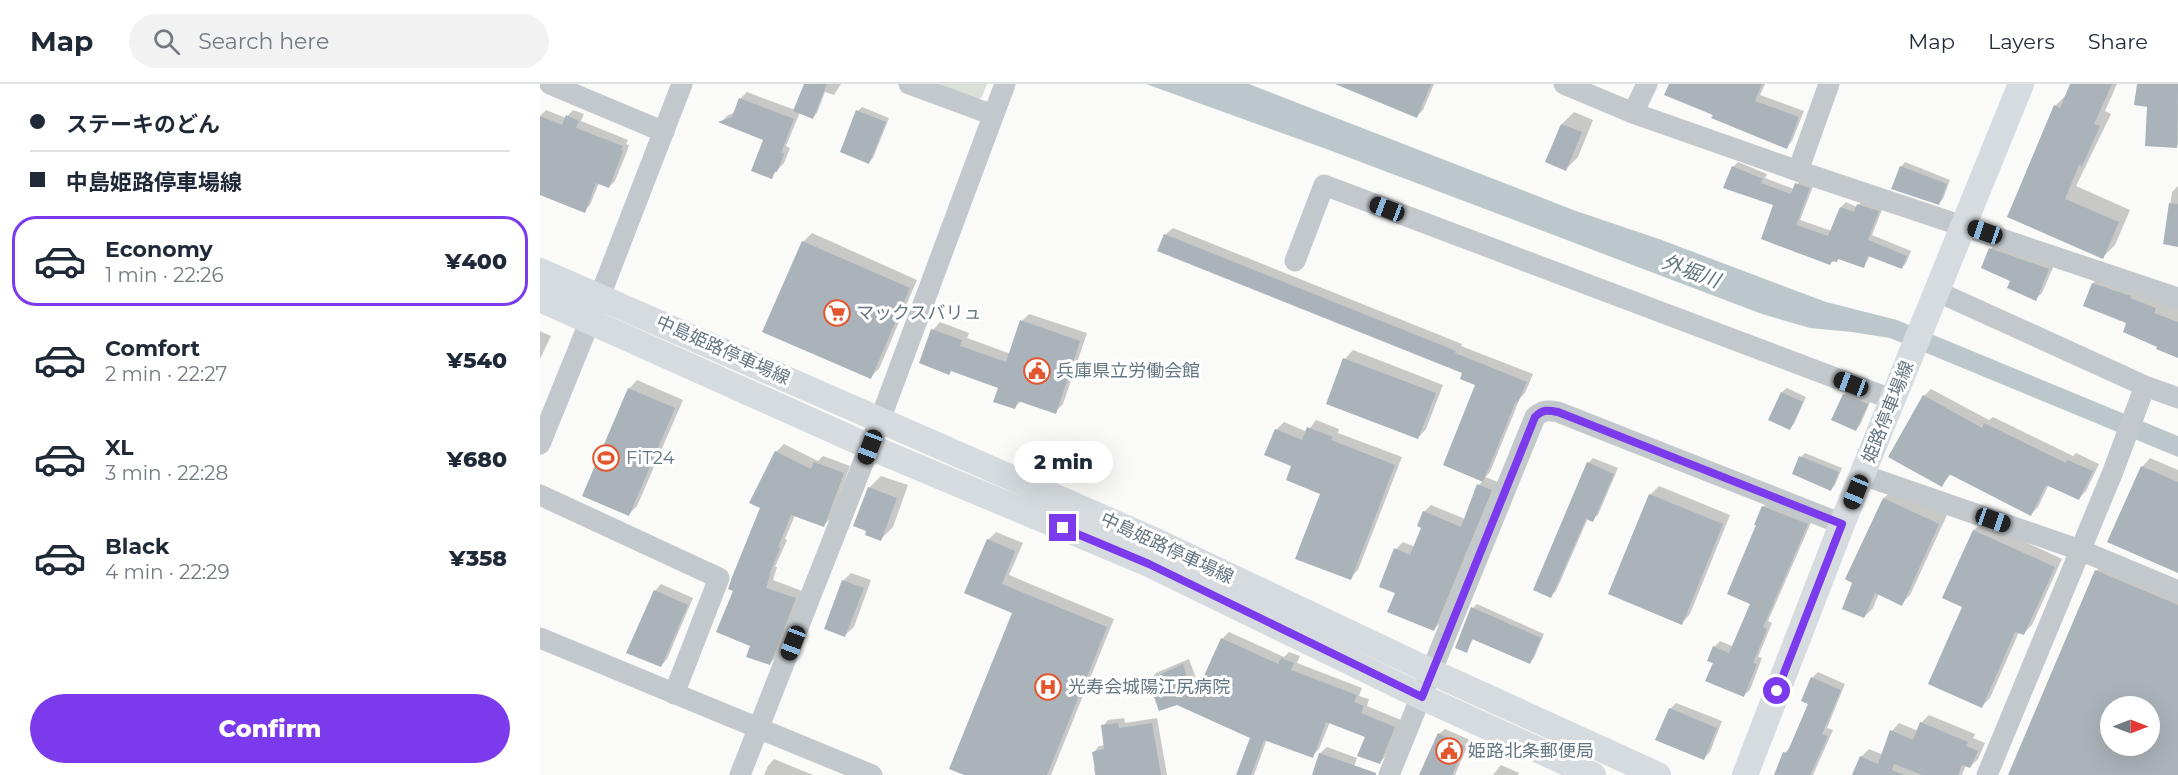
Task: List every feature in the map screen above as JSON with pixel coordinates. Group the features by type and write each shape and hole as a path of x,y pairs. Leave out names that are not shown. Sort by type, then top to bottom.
{"main road":[{"name":"姫路停車場線","path":"1745,775 1842,524 2021,84"},
{"name":"中島姫路停車場線","path":"540,271 1158,542 1432,672 1658,775"},
{"name":"中島姫路停車場線","path":"540,299 870,447 1149,564 1422,697 1593,775"}],"street":[{"path":"550,84 663,132"},
{"path":"540,444 682,84"},
{"path":"909,84 993,115"},
{"path":"740,775 870,447 1005,84"},
{"path":"1564,84 1633,113 1798,171 2178,298"},
{"path":"1633,113 1647,84"},
{"path":"1798,171 1829,84"},
{"path":"1295,261 1324,186 1894,400"},
{"path":"1936,291 2145,386 2178,398"},
{"path":"1986,775 2112,474 2145,386"},
{"path":"1389,775 1535,417 1540,412 1547,410 1558,412 1842,524"},
{"path":"1863,475 2080,550 2178,591"},
{"path":"540,495 719,578 674,694"},
{"path":"540,638 872,775"}],"shaded area":[{"path":"931,84 987,84 982,97 976,101"}],"water":[{"name":"外堀川","path":"1146,84 1249,84 1576,211 1659,239 1826,302 1897,320 2178,436 2178,457 1890,338 1810,328 1762,314 1329,150"}],"building":[{"path":"804,84 827,84 813,119 793,111"},
{"path":"1335,84 1431,84 1417,118"},
{"path":"1669,84 1762,84 1755,101 1799,117 1787,149 1711,118 1713,115 1664,95"},
{"path":"2070,84 2112,84 2094,124 2100,126 2082,166 2079,165 2065,199 2119,222 2103,259 2007,217 2054,105 2060,108"},
{"path":"2137,84 2178,84 2177,148 2145,146 2147,107 2134,105"},
{"path":"739,98 794,119 781,153 784,154 772,179 751,171 763,140 718,122 732,117"},
{"path":"856,110 886,122 869,164 840,152"},
{"path":"566,115 579,121 576,128 623,146 609,188 596,183 585,213 540,195 540,116 562,125"},
{"path":"1561,124 1582,132 1566,171 1545,162"},
{"path":"1732,166 1763,179 1761,183 1791,194 1795,183 1810,188 1796,225 1828,236 1840,207 1854,212 1857,204 1879,211 1868,240 1907,256 1902,269 1868,256 1864,268 1838,259 1837,262 1832,261 1830,265 1761,239 1773,205 1723,188"},
{"path":"1900,166 1947,184 1939,205 1891,189"},
{"path":"2169,203 2178,204 2178,247 2163,244"},
{"path":"1164,234 1456,351 1455,353 1527,382 1518,402 1516,401 1483,482 1443,465 1475,385 1460,379 1462,373 1157,251"},
{"path":"802,241 910,288 871,379 762,332"},
{"path":"1989,248 2049,269 2036,301 2007,288 2010,281 1981,268"},
{"path":"2092,283 2131,296 2130,298 2156,308 2154,313 2178,322 2178,358 2123,332 2126,323 2083,306"},
{"name":"兵庫県立労働会館","path":"1020,320 1080,341 1056,414 1018,401 1015,409 993,402 998,388 951,371 949,375 919,363 931,329 962,340 960,346 1006,362"},
{"path":"1343,358 1436,393 1418,439 1326,404"},
{"path":"628,388 675,408 629,516 582,496"},
{"path":"1781,392 1803,402 1790,430 1768,420"},
{"path":"1843,394 1868,404 1856,431 1831,420"},
{"path":"1923,395 1982,428 1984,423 2066,463 2067,460 2093,471 2079,500 2046,485 2031,516 1949,474 1942,487 1888,457"},
{"path":"1307,427 1333,437 1331,440 1395,465 1351,580 1295,559 1320,494 1286,480 1291,466 1264,455 1275,429 1302,440"},
{"path":"775,451 811,469 814,462 844,473 824,527 791,515 778,547 780,548 766,588 796,598 770,665 746,657 750,646 716,632 733,591 728,589 732,577 760,508 749,503"},
{"path":"1799,456 1839,472 1831,491 1792,474"},
{"path":"1587,462 1614,474 1593,522 1586,519 1551,598 1533,590"},
{"path":"2141,466 2178,482 2178,573 2107,542"},
{"path":"1477,484 1492,490 1434,631 1387,612 1395,593 1379,587 1394,548 1410,555 1421,528 1417,526 1423,511 1461,527"},
{"path":"868,487 897,498 881,541 865,535 866,531 853,526"},
{"path":"1649,494 1723,524 1682,625 1608,594"},
{"path":"1883,498 1939,524 1902,606 1875,593 1864,618 1842,609 1852,583 1845,579"},
{"path":"1762,506 1808,524 1763,627 1767,629 1753,663 1757,664 1744,697 1705,681 1713,663 1707,661 1713,646 1729,653 1750,604 1727,594"},
{"path":"1973,530 2055,567 2024,635 2015,632 1982,708 1928,684 1962,607 1942,598"},
{"path":"987,539 1015,551 1002,584 1107,627 1047,775 964,775 949,769 1012,613 964,593"},
{"path":"2095,570 2178,605 2178,775 2008,775"},
{"path":"842,580 864,588 845,637 824,629"},
{"path":"654,590 688,605 661,667 626,653"},
{"path":"1471,607 1541,638 1530,664 1472,639 1467,653 1455,648"},
{"path":"1221,638 1278,664 1281,658 1294,663 1291,670 1357,695 1354,702 1364,706 1361,713 1395,727 1380,764 1357,756 1365,737 1326,722 1313,758 1264,740 1251,775 1236,775 1250,738 1177,705 1159,711 1148,680 1183,664 1194,698"},
{"path":"1811,677 1841,690 1822,734 1828,736 1810,775 1774,775 1783,752 1787,753 1808,704 1801,701"},
{"path":"1669,708 1717,728 1704,760 1655,740"},
{"path":"1920,722 1968,742 1966,746 1978,751 1970,768 1962,765 1958,775 1922,775 1894,764 1892,770 1904,775 1852,775 1860,756 1878,764 1890,730 1913,740"},
{"path":"1118,723 1119,728 1152,723 1161,775 1096,775 1092,752 1104,749 1101,725"},
{"path":"1438,733 1465,746 1452,775 1419,775"},
{"path":"1319,753 1376,773 1376,775 1312,775"}],"place":[{"name":"マックスバリュ","path":"837,313"},
{"name":"兵庫県立労働会館","path":"1037,371"},
{"name":"FiT24","path":"606,458"},
{"name":"光寿会城陽江尻病院","path":"1048,687"},
{"name":"姫路北条郵便局","path":"1449,751"}],"route":[{"path":"1063,528 1149,564 1422,697 1535,417 1547,410 1558,412 1842,524 1777,691"}]}
